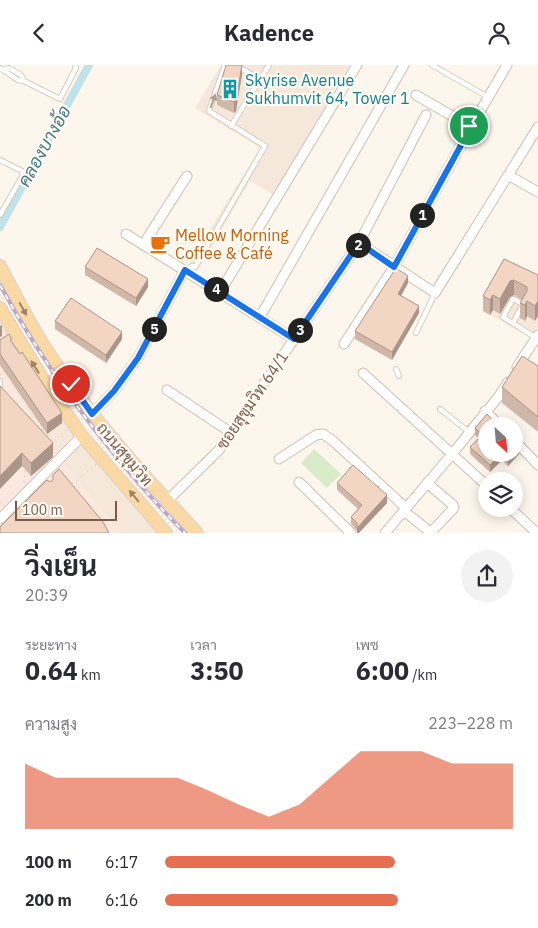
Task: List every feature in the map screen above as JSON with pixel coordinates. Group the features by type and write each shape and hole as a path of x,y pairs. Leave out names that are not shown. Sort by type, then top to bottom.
{"main road":[{"name":"ถนนสุขุมวิท","path":"0,266 44,346 86,416 197,533"},
{"name":"ถนนสุขุมวิท","path":"0,308 12,338 82,435 164,531"},
{"path":"164,531 182,517"}],"street":[{"path":"220,292 357,65"},
{"path":"260,317 404,65"},
{"path":"344,344 394,267 507,65"},
{"path":"416,95 471,127"},
{"name":"ซอยสุขุมวิท 64/1","path":"166,501 211,459 359,243 426,115"},
{"path":"359,243 435,293 508,175 534,141 538,127"},
{"path":"508,175 538,192"},
{"path":"143,245 187,176"},
{"path":"126,233 294,339"},
{"path":"86,416 114,391 138,358 185,270"},
{"path":"385,533 499,396 537,336"},
{"path":"363,373 478,477"},
{"path":"167,390 230,432"},
{"path":"485,411 491,417"},
{"path":"279,459 316,435 323,434 332,440 429,531 432,531 454,508 427,483"},
{"path":"0,519 23,495 44,478 82,435"},
{"path":"523,449 538,465"},
{"path":"299,482 351,533"},
{"path":"520,517 537,533"}],"lane":[{"path":"2,69 6,74 60,99 76,68 75,65"},
{"path":"185,270 192,266 195,267 265,146 209,111 225,65"},
{"path":"234,65 260,79"},
{"path":"231,125 269,65"},
{"path":"432,65 489,98"},
{"path":"0,159 22,171 23,175 0,215"},
{"path":"416,333 435,293"},
{"path":"513,323 523,304 513,299 503,317 513,323 537,336"},
{"path":"396,369 399,376"},
{"path":"0,381 0,391"},
{"path":"440,409 470,432"}],"path":[{"path":"0,286 11,280"},
{"path":"0,293 51,378 86,416 108,455 180,533"},
{"path":"0,375 7,370"},
{"path":"47,447 86,416"},
{"path":"68,487 108,455"},
{"path":"23,495 25,469"},
{"path":"0,502 16,518"}],"shaded area":[{"path":"221,65 349,65 274,195 250,181 196,274 185,270 260,148 195,108"},
{"path":"504,274 538,291 538,327 531,338 483,311"},
{"path":"0,316 82,443 145,519 159,533 0,533"},
{"path":"0,367 53,451 122,533 0,533"}],"green space":[{"path":"314,449 341,474 327,488 301,463"}],"building":[{"name":"Skyrise Avenue Sukhumvit 64, Tower 1","path":"226,65 242,65 236,100 234,102 217,95"},
{"path":"97,248 148,279 136,298 85,267"},
{"path":"504,259 538,275 538,301 535,306 527,301 525,305 520,303 527,291 527,287 514,280 510,281 500,299 493,295 490,300 483,296"},
{"path":"396,268 408,276 398,294 419,306 392,352 355,331"},
{"path":"71,298 122,332 106,355 55,321"},
{"path":"9,334 12,339 10,340 20,354 22,352 62,413 47,423 0,354 0,340"},
{"path":"522,356 538,366 538,417 502,387"},
{"path":"0,386 53,443 31,463 22,453 0,476"},
{"path":"478,439 478,454 470,447"},
{"path":"353,465 387,495 357,528 357,523 351,517 362,505 337,483"},
{"path":"59,469 103,522 109,533 0,533 0,527 47,480 50,482 53,480 53,475"}],"waterway":[{"name":"คลองบางอ้อ","path":"0,227 89,65"}],"railway":[{"path":"0,285 40,352 84,415 132,476 185,533"}],"place":[{"name":"Skyrise Avenue Sukhumvit 64, Tower 1","path":"230,89"},
{"name":"Mellow Morning Coffee & Café","path":"160,244"}],"route":[{"path":"71,384 92,414 114,391 138,358 185,270 294,339 359,243 394,267 471,127 469,126"}]}
